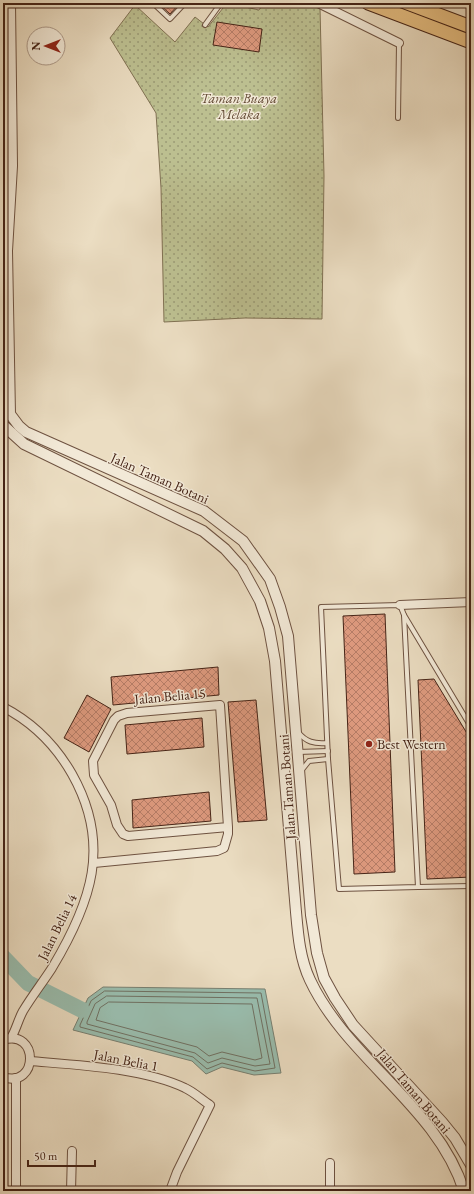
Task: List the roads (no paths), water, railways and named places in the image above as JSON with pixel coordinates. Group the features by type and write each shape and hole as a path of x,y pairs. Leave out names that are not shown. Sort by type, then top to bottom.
{"highway":[{"path":"368,3 471,42"},
{"path":"407,3 471,27"}],"street":[{"path":"3,422 10,414 5,330 7,251 12,166 10,3"},
{"path":"318,3 399,43"},
{"name":"Jalan Taman Botani","path":"10,414 19,426 26,432 204,511 243,540 270,579 288,636 298,752 298,776 311,915 317,953 324,978 353,1025 446,1127 455,1138 471,1165"},
{"name":"Jalan Taman Botani","path":"3,425 24,444 203,531 225,549 242,568 260,601 272,643 286,778 297,930 300,949 310,979 317,994 337,1022 439,1142 456,1171 464,1191"},
{"path":"400,605 471,602"},
{"name":"Jalan Belia 15","path":"94,863 217,851 224,848 228,834 228,828 220,705 126,713 118,716 93,761 92,768 94,775 111,805 117,825 123,834 128,836 228,828"},
{"name":"Jalan Belia 14","path":"3,707 35,729 56,750 69,769 84,797 89,810 94,837 94,863 84,905 52,967 7,1039"},
{"path":"286,778 290,763 298,752"},
{"path":"3,1077 16,1078 26,1072 30,1060 30,1054 23,1043 7,1039"},
{"name":"Jalan Belia 1","path":"30,1060 96,1066 166,1081 185,1088 210,1106 177,1172 170,1191"},
{"path":"16,1078 16,1191"},
{"path":"3,1102 3,1176"},
{"path":"71,1191 72,1151"},
{"path":"330,1163 330,1191"}],"lane":[{"path":"153,3 170,19 185,3"},
{"path":"205,25 221,3"},
{"path":"398,118 399,43"},
{"path":"471,727 404,615 400,605 321,607 328,759 339,889 471,886"},
{"path":"404,615 418,887"},
{"path":"296,730 307,741 314,743 327,743"},
{"path":"298,752 328,751"},
{"path":"298,776 309,761 328,759"}],"water":[{"path":"103,987 265,989 281,1073 254,1075 222,1067 206,1074 192,1061 73,1030 88,998"}],"waterway":[{"path":"3,957 28,983 82,1010"}],"place":[{"name":"Best Western","path":"369,744"}],"park label":[{"name":"Taman Buaya Melaka","path":"239,106"}]}
